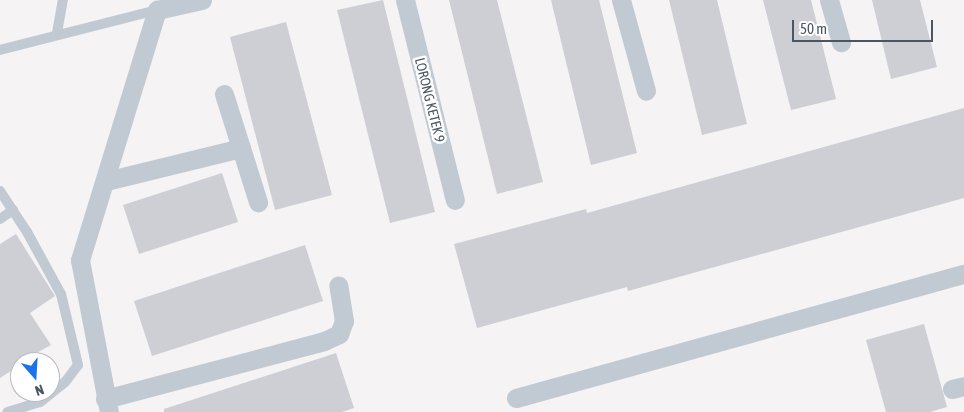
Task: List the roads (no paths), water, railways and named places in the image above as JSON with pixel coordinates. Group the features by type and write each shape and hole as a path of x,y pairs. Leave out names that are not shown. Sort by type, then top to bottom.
{"street":[{"path":"202,0 157,10 106,181 80,260 107,406 324,341 339,334 344,321 338,285"},
{"name":"LORONG KETEK 9","path":"405,0 455,200"},
{"path":"621,0 646,91"},
{"path":"829,0 841,42"},
{"path":"224,94 258,202"},
{"path":"106,181 241,148"},
{"path":"516,398 964,274"}],"lane":[{"path":"57,33 63,0"},
{"path":"0,50 57,33 157,10"},
{"path":"0,191 13,210 61,294 78,365 65,382 40,402 8,412"},
{"path":"0,219 13,210"}]}
